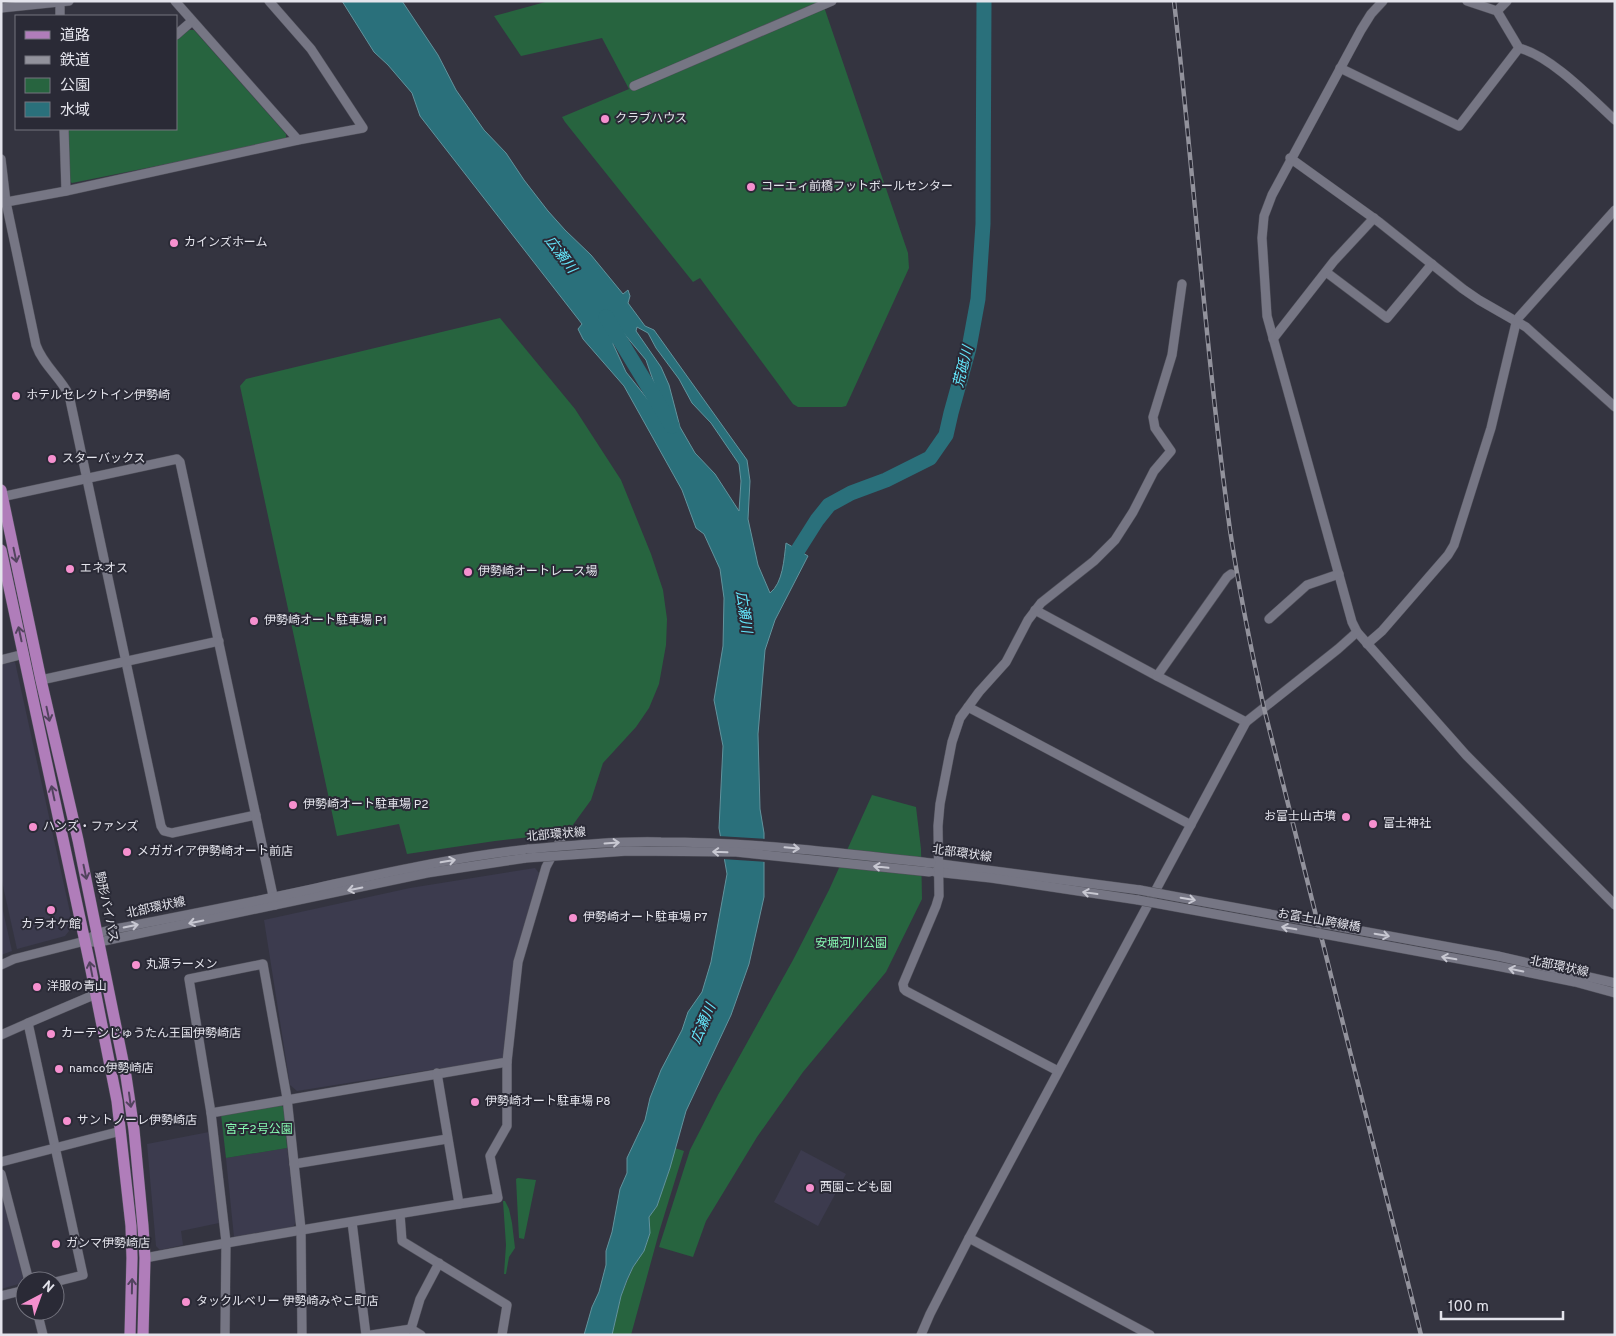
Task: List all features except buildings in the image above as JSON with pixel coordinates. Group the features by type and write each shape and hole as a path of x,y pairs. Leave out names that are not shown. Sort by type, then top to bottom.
{"main road":[{"name":"駒形バイパス","path":"2,494 126,1076 140,1194 145,1258 143,1335"},
{"path":"1,550 85,941 117,1101 132,1242 130,1335"}],"street":[{"path":"176,1 298,140"},
{"path":"4,203 298,140 363,128 312,49 269,1"},
{"path":"634,86 832,1"},
{"path":"1384,1 1371,14 1340,68 1290,158 1264,216 1262,238 1267,316 1352,622 1357,632 1466,755 1615,905"},
{"path":"1467,1 1497,10 1519,48"},
{"path":"1497,10 1507,1"},
{"path":"1,8 63,2 60,15"},
{"path":"178,33 192,21"},
{"path":"1340,68 1459,126 1519,48"},
{"path":"1519,48 1526,49 1562,72 1615,120"},
{"path":"64,130 66,191"},
{"path":"1290,158 1374,218 1478,300 1526,328 1615,407"},
{"path":"1,159 4,203 36,345 43,362 63,383 69,396 162,829 172,833 256,815"},
{"path":"1367,644 1382,631 1448,555 1454,545 1491,428 1516,323 1520,316 1615,210"},
{"path":"1273,338 1326,272 1374,218"},
{"path":"1326,272 1387,318 1432,264"},
{"path":"1058,1071 904,989 903,984 939,896 935,868 944,776 957,728 968,706 1006,662 1035,610 1050,595 1094,561 1115,540 1133,512 1154,471 1171,451 1156,428 1153,417 1172,355 1182,284"},
{"path":"2,494 177,459 180,462 274,901"},
{"path":"1157,676 1231,574"},
{"path":"1269,619 1307,585 1339,574"},
{"path":"1035,610 1246,722"},
{"path":"921,1335 969,1238 1246,722 1338,650 1357,632"},
{"path":"41,680 219,641"},
{"path":"1,660 24,654"},
{"path":"968,706 1190,825"},
{"path":"145,1258 301,1229 498,1198 490,1156 507,1126 507,1062 518,962 546,867 562,837"},
{"name":"北部環状線","path":"1,965 98,938 274,901 528,854 628,851 736,852 935,868 1140,890"},
{"name":"北部環状線","path":"935,868 1138,900"},
{"name":"お富士山跨線橋","path":"1140,890 1498,956"},
{"name":"お富士山跨線橋","path":"1138,900 1497,966"},
{"name":"北部環状線","path":"1498,956 1615,983"},
{"path":"225,1335 226,1242 211,1113 189,979 263,964 287,1098 301,1229 302,1335"},
{"name":"北部環状線","path":"1497,966 1575,982 1615,993"},
{"path":"1,1035 96,994"},
{"path":"28,1023 83,1275 65,1280"},
{"path":"211,1113 287,1098 507,1062"},
{"path":"437,1073 459,1204"},
{"path":"1,1162 121,1131"},
{"path":"294,1164 447,1139"},
{"path":"1,1174 26,1271"},
{"path":"400,1214 402,1241 507,1305 502,1335"},
{"path":"352,1222 366,1335"},
{"path":"969,1238 1150,1335"},
{"path":"411,1329 420,1299 439,1263"},
{"path":"1,1296 15,1292"},
{"path":"40,1321 43,1335"},
{"path":"371,1335 411,1329 421,1335"}],"shaded area":[{"path":"15,662 73,926 65,936 17,949 1,877 1,664"},
{"path":"535,868 539,873 516,959 504,1058 297,1091 290,1085 264,920 410,888"},
{"path":"1,902 12,951 1,955"},
{"path":"209,1132 219,1223 181,1231 183,1245 160,1250 156,1246 147,1144"},
{"path":"287,1148 296,1222 293,1227 234,1237 226,1158"},
{"name":"西園こども園","path":"801,1150 846,1174 818,1226 774,1202"},
{"path":"1,1192 22,1271 15,1271 15,1285 1,1289"}],"green space":[{"name":"コーエィ前橋フットボールセンター","path":"549,1 822,1 908,253 909,268 846,406 798,407 793,404 700,278 693,282 565,122 562,117 629,89 602,38 521,56 494,16"},
{"path":"189,30 194,30 286,134 286,140 72,183 69,181 68,130 178,130 178,39"},
{"name":"伊勢崎オートレース場","path":"500,318 575,409 621,480 651,554 663,590 667,619 666,645 659,684 649,708 636,727 603,763 591,800 567,833 407,854 399,824 337,836 240,386 246,379"},
{"name":"安堀河川公園","path":"872,795 916,807 921,849 922,899 886,972 803,1072 757,1137 706,1221 693,1257 659,1247 690,1150 829,890"},
{"name":"宮子2号公園","path":"280,1104 284,1108 287,1148 226,1158 221,1114"},
{"path":"675,1148 684,1151 631,1335 612,1335 621,1296 633,1267 644,1251 650,1233 649,1217 657,1206"},
{"path":"516,1179 536,1180 524,1239 519,1238"},
{"path":"503,1201 505,1201 509,1209 515,1248 509,1257 506,1274 504,1274 506,1245"}],"water":[{"path":"342,1 402,1 438,55 456,90 484,130 506,153 524,180 565,230 591,255 623,294 628,290 630,296 628,303 645,326 654,330 747,460 750,481 748,519 758,565 770,593 780,577 786,543 808,556 775,620 765,650 758,734 760,809 764,833 764,897 749,964 731,1015 686,1111 657,1206 649,1217 650,1233 644,1251 633,1267 621,1296 612,1335 584,1335 606,1265 606,1251 612,1232 620,1189 627,1173 627,1158 645,1120 650,1098 661,1070 682,1030 688,1012 702,992 711,962 727,874 719,828 723,746 714,700 723,646 724,598 720,569 704,534 696,528 682,490 624,386 583,339 578,329 582,324 420,116 412,93 374,52","holes":["637,327 648,333 656,348 679,379 692,403 711,423 739,464 741,481 739,511 715,474 695,453 680,427 669,385 661,367 636,331","621,330 646,360 663,409 661,416 626,372 613,344 616,333"]}],"pier":[{"path":"718,836 767,839 767,862 722,859"}],"waterway":[{"name":"荒砥川","path":"792,568 798,550 829,505 851,493 886,480 930,458 946,435 969,348 978,299 983,224 984,1"},
{"name":"広瀬川","path":"606,317 672,426"}],"railway":[{"path":"1174,1 1214,398 1230,530 1241,597 1264,708 1421,1335"}],"place":[{"name":"クラブハウス","path":"605,119"},
{"name":"コーエィ前橋フットボールセンター","path":"751,187"},
{"name":"カインズホーム","path":"174,243"},
{"name":"ホテルセレクトイン伊勢崎","path":"16,396"},
{"name":"スターバックス","path":"52,459"},
{"name":"エネオス","path":"70,569"},
{"name":"伊勢崎オートレース場","path":"468,572"},
{"name":"伊勢崎オート駐車場 P1","path":"254,621"},
{"name":"伊勢崎オート駐車場 P2","path":"293,805"},
{"name":"お富士山古墳","path":"1346,817"},
{"name":"富士神社","path":"1373,824"},
{"name":"ハンズ・ファンズ","path":"33,827"},
{"name":"メガガイア伊勢崎オート前店","path":"127,852"},
{"name":"カラオケ館","path":"51,910"},
{"name":"伊勢崎オート駐車場 P7","path":"573,918"},
{"name":"丸源ラーメン","path":"136,965"},
{"name":"洋服の青山","path":"37,987"},
{"name":"カーテンじゅうたん王国伊勢崎店","path":"51,1034"},
{"name":"namco伊勢崎店","path":"59,1069"},
{"name":"伊勢崎オート駐車場 P8","path":"475,1102"},
{"name":"サントノーレ伊勢崎店","path":"67,1121"},
{"name":"西園こども園","path":"810,1188"},
{"name":"ガンマ伊勢崎店","path":"56,1244"},
{"name":"タックルベリー 伊勢崎みやこ町店","path":"186,1302"}]}
